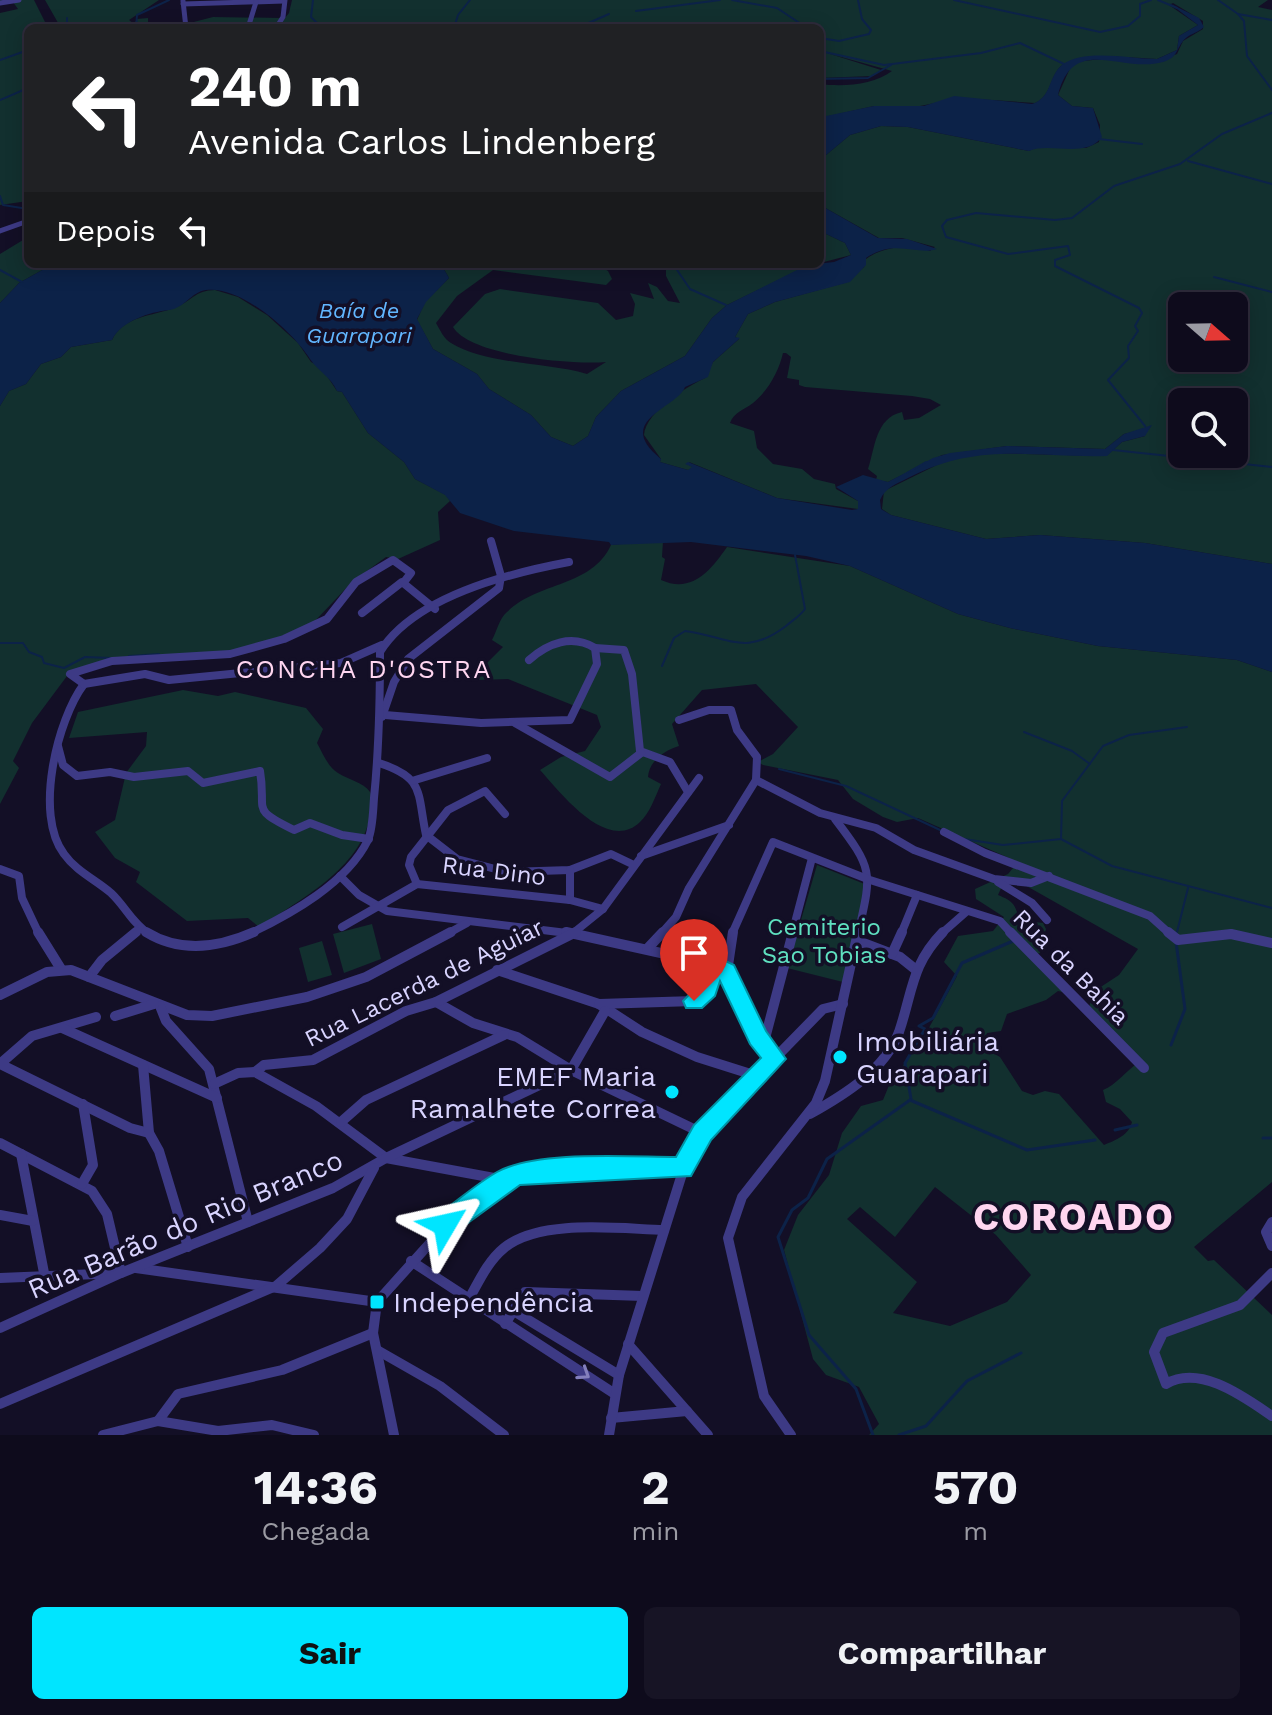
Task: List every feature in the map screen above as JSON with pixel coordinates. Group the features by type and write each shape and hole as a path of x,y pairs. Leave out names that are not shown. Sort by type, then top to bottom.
{"street":[{"path":"0,3 19,0"},
{"path":"186,24 183,2 284,1 283,17 279,24"},
{"path":"249,24 256,2"},
{"path":"0,231 24,222"},
{"path":"383,716 394,682 408,659 467,609 497,589 501,576 491,541"},
{"path":"362,613 389,589 404,582 411,573 393,560 351,587 335,613 286,638 234,654 152,658 92,666 70,674 84,684 145,674 169,680 331,664 382,645 402,627 481,583 569,562"},
{"path":"404,582 435,609"},
{"path":"529,660 541,649 568,641 625,651 632,674 641,753"},
{"path":"84,684 58,745 49,802 59,846 73,864 113,896 140,928 159,939 194,946 236,939 293,911 340,876 369,839 383,716 382,645"},
{"path":"383,716 481,723 571,719 582,689 597,664 595,648"},
{"path":"647,949 676,917 689,888 732,824 756,780 757,757 737,730 731,710 709,710 679,720"},
{"path":"511,721 610,777 641,753"},
{"path":"58,745 63,765 71,775 77,776 110,772 134,777 188,771 199,782 208,783 260,771 257,803 262,812 294,830 310,823 342,835 369,839"},
{"path":"641,753 670,762 688,792"},
{"path":"412,781 487,758"},
{"path":"379,763 400,768 412,781 428,837 457,859 507,872 570,870 611,854 634,865"},
{"name":"Rua Lacerda de Aguiar","path":"214,1084 238,1073 255,1072 264,1065 288,1065 313,1060 406,1011 436,1002 575,932 603,909 699,778"},
{"path":"756,780 794,802 835,819 876,828 914,850 994,879 1032,903 1047,920"},
{"path":"417,884 409,865 448,810 487,791 505,814"},
{"path":"791,1435 764,1396 728,1238 742,1197 806,1116 825,1081 870,880 863,856 835,819"},
{"path":"640,856 732,824"},
{"path":"944,832 985,853 1150,916 1178,940 1231,934 1272,943"},
{"name":"Rua da Bahia","path":"727,972 731,936 773,842 870,880 1000,921 1144,1068"},
{"path":"763,1046 812,858"},
{"path":"0,869 19,876 28,913 61,969"},
{"path":"570,870 570,900"},
{"path":"340,876 377,907 467,923 575,932 715,965 727,972 763,1046 775,1059"},
{"path":"994,879 1031,883 1049,876"},
{"name":"Rua Dino","path":"342,927 417,884 570,900 603,909"},
{"path":"892,954 917,895"},
{"path":"806,1116 833,1102 877,1066 897,1036 915,969 936,936 966,912"},
{"path":"0,995 47,972 61,969 199,1017 307,997 366,977 467,923"},
{"path":"89,977 102,960 140,928"},
{"path":"858,941 892,954 915,969"},
{"path":"602,1008 694,1001 707,990 715,965"},
{"path":"497,970 602,1008 697,1057 757,1076"},
{"path":"436,1002 473,1023 517,1037 571,1070 702,1133"},
{"path":"609,1435 615,1394 628,1344 683,1168 702,1133 823,1009 843,1004"},
{"path":"115,1016 158,1005"},
{"path":"158,1005 166,1021 209,1069 248,1222"},
{"path":"571,1070 602,1008"},
{"path":"96,1017 62,1028 35,1031 21,1040 0,1064 149,1133"},
{"path":"62,1028 217,1098"},
{"path":"341,1122 366,1100 504,1035"},
{"path":"143,1065 149,1133 159,1151 188,1247"},
{"name":"Rua Barão do Rio Branco","path":"0,1328 126,1270 374,1168 386,1158 571,1070"},
{"path":"255,1072 274,1079 341,1122 386,1158 505,1180"},
{"path":"82,1184 93,1165 83,1104"},
{"path":"0,1143 82,1184 99,1200 107,1214 126,1270"},
{"path":"21,1154 45,1278"},
{"path":"0,1404 276,1286 314,1256 363,1195 374,1168"},
{"path":"394,1435 373,1333 377,1302 457,1213 505,1180 544,1170 683,1168"},
{"path":"0,1215 33,1221"},
{"path":"1272,1222 1266,1232 1272,1246"},
{"path":"469,1299 499,1253 508,1244 534,1233 664,1230"},
{"path":"411,1261 615,1394"},
{"path":"0,1278 45,1278 126,1270 276,1286 377,1302"},
{"path":"1272,1273 1240,1305 1163,1333 1154,1342 1153,1353 1166,1384 1178,1377 1204,1380 1237,1394 1272,1416"},
{"path":"505,1324 525,1292 643,1296"},
{"path":"512,1310 619,1375"},
{"path":"158,1421 178,1394 282,1370 373,1333"},
{"path":"556,1356 564,1342"},
{"path":"628,1344 708,1435"},
{"path":"377,1350 440,1386 504,1435"},
{"path":"611,1418 687,1411"},
{"path":"103,1435 158,1421 218,1431 272,1425 314,1435"}],"green space":[{"path":"0,0 34,0 46,24 24,24 24,202 0,205 0,13 18,9 13,2 0,5"},
{"path":"45,0 159,0 129,20 134,24 59,24"},
{"path":"292,0 1268,0 1258,7 1272,10 1272,564 1145,543 1040,535 986,539 891,515 882,509 884,491 951,458 985,453 1106,456 1122,442 1145,436 1141,430 1124,434 1105,449 1007,446 942,455 888,482 876,480 877,476 868,469 881,427 886,421 902,412 904,420 919,418 941,405 930,399 912,396 799,385 799,380 787,378 791,357 786,353 783,353 768,387 730,423 754,431 757,448 773,464 802,469 814,479 835,484 836,489 858,501 858,509 777,498 689,462 693,468 688,470 660,462 644,435 646,426 679,393 705,378 713,362 739,339 735,337 748,314 775,302 844,283 864,267 866,259 881,251 906,247 930,251 935,247 902,238 879,238 824,207 824,157 850,135 881,126 908,127 1029,151 1036,147 1086,148 1099,142 1100,125 1093,108 1072,106 1058,95 1072,64 1098,59 1157,59 1091,57 1077,59 1059,68 1044,97 1035,103 960,98 920,106 874,106 824,117 824,84 858,84 892,71 827,53 881,70 873,76 824,78 824,24 280,24 289,13","holes":["1173,3 1203,21 1203,29 1183,41 1177,54 1157,59 1177,50 1179,36 1198,25 1169,5"]},
{"path":"213,17 281,18 277,24 186,24"},
{"path":"148,18 148,24 134,24 137,19"},
{"path":"824,233 845,243 851,255 824,262"},
{"path":"24,239 24,268 46,268 19,283 0,303 0,254"},
{"path":"443,268 603,268 608,271 612,279 606,285 493,270 457,296 436,323 449,341 465,350 587,374 606,362 548,360 500,352 463,337 453,327 485,294 500,289 598,303 616,320 633,316 635,304 630,293 654,299 648,283 657,287 668,301 680,303 666,276 666,268 803,268 727,305 712,318 685,356 621,391 596,417 588,436 573,446 551,437 531,415 489,389 477,374 433,349 417,320 425,302 449,278"},
{"path":"215,290 238,297 267,315 298,343 311,362 321,367 337,391 342,392 368,433 404,462 415,479 446,495 450,501 438,512 440,540 398,559 386,557 352,582 314,622 266,643 228,651 159,656 70,672 32,723 13,761 19,768 0,804 0,406 9,391 26,384 41,364 61,357 71,347 112,340 131,321 180,306 198,294"},
{"path":"663,541 662,557 665,559 661,580 672,584 691,582 700,577 727,547 850,566 958,614 1010,628 1098,646 1237,660 1272,672 1272,1182 1194,1247 1208,1261 1214,1260 1272,1315 1272,1435 869,1435 879,1424 859,1387 826,1375 813,1359 784,1250 798,1215 829,1175 842,1133 861,1106 883,1100 890,1083 924,1037 957,976 944,962 958,936 993,931 1004,917 976,899 975,889 1008,874 1013,868 1009,858 918,818 897,822 883,817 853,799 838,780 758,762 773,754 798,727 756,684 702,690 672,724 679,746 663,753 651,766 648,777 661,784 640,822 627,830 613,830 585,816 540,770 561,757 585,751 601,727 597,715 508,679 478,680 473,677 503,647 492,640 507,612 519,602 591,569 611,545","holes":["1003,884 1023,884 1138,949 1119,975 1093,992 1089,1008 1140,1061 1103,1090 1106,1102 1120,1109 1132,1122 1125,1134 1104,1145 1059,1094 1045,1091 1033,1095 1022,1091 1000,1057 982,1047 987,1033 1001,1031 1007,1014 1046,1000 1058,991 1066,993 1032,955 1040,953 1046,929 1043,923 1020,920 1013,904 998,895","935,1187 996,1235 1031,1275 1007,1302 950,1326 893,1313 917,1282 847,1219 860,1207 895,1237"]},
{"path":"183,690 218,696 235,692 306,708 323,729 317,743 329,764 338,773 364,786 371,795 370,816 364,835 342,867 310,894 259,927 248,918 187,921 136,882 140,872 115,858 95,832 115,820 126,773 146,746 147,732 69,738 78,712"},
{"name":"Cemiterio Sao Tobias","path":"817,865 867,885 843,982 787,968"},
{"path":"372,924 381,959 344,973 333,934"},
{"path":"322,941 332,975 308,982 299,948"}],"water":[{"path":"1169,3 1199,18 1204,27 1185,39 1176,53 1171,58 1147,64 1087,60 1075,65 1065,76 1058,95 1072,106 1093,108 1102,137 1087,147 1029,151 908,127 881,126 850,135 824,157 824,117 874,106 924,106 954,96 1032,104 1043,97 1054,75 1071,60 1094,56 1157,59 1177,50 1179,36 1198,25"},
{"name":"Baía de Guarapari","path":"824,207 878,238 907,239 937,249 896,248 877,252 866,258 866,265 850,282 775,302 748,314 735,337 740,338 713,362 708,377 685,387 645,425 643,434 648,446 661,459 660,462 688,470 692,467 685,464 688,462 777,498 852,510 858,509 858,501 836,487 863,475 888,482 933,458 1007,446 1105,449 1124,434 1152,425 1145,436 1122,442 1107,456 1006,454 959,459 888,489 880,500 881,509 891,515 986,539 1040,535 1145,543 1272,564 1272,672 1237,660 1098,646 1010,628 958,614 850,566 806,556 691,542 611,545 609,542 514,531 460,513 445,495 415,479 404,462 368,433 342,392 337,391 292,336 265,312 220,290 201,291 175,309 137,319 116,333 112,340 71,347 61,357 41,364 26,384 9,391 0,406 0,303 19,283 46,268 443,268 449,278 426,302 417,319 433,349 477,374 489,389 531,415 551,437 573,446 588,436 596,417 621,391 685,356 712,318 727,305 801,268 824,268 824,263 851,255 845,243 824,233"}],"waterway":[{"path":"136,24 137,15 169,0"},
{"path":"313,0 311,17 318,24"},
{"path":"455,24 470,0"},
{"path":"636,11 720,0"},
{"path":"732,0 777,8 801,24"},
{"path":"824,39 839,41 869,34 871,30 862,19 858,0"},
{"path":"954,0 1100,32 1128,26 1140,16 1140,4 1151,0"},
{"path":"1158,0 1177,8"},
{"path":"1218,0 1238,14"},
{"path":"586,24 609,14"},
{"path":"1238,14 1272,20"},
{"path":"1238,14 1244,21 1247,56 1272,90"},
{"path":"67,18 67,24"},
{"path":"824,52 884,65 981,53 1020,43 1064,64"},
{"path":"0,60 24,51"},
{"path":"824,79 868,78 891,65"},
{"path":"0,100 24,90"},
{"path":"1145,426 1108,380 1129,358 1128,346 1138,331 1135,326 1142,313 1139,308 1055,266 1055,260 1070,255 1068,246 1008,254 946,237 942,226 947,220 976,213 1055,220 1072,218 1114,186 1180,164 1222,134 1272,113"},
{"path":"1099,139 1142,144"},
{"path":"1188,161 1272,184"},
{"path":"0,196 3,205 24,208"},
{"path":"676,268 690,289 726,305"},
{"path":"0,270 22,282"},
{"path":"1214,277 1272,292"},
{"path":"1113,450 1272,467"},
{"path":"907,473 926,462"},
{"path":"662,666 674,638 685,631 748,643 772,635 796,618 805,609 795,555"},
{"path":"0,643 23,643 29,652 42,657 44,663 64,668 85,657 111,658"},
{"path":"129,656 159,654"},
{"path":"1090,764 1103,746 1129,735 1187,727"},
{"path":"1024,732 1072,751 1090,764"},
{"path":"1061,839 1062,801 1090,764"},
{"path":"779,769 846,786 940,830"},
{"path":"964,839 1003,845 1061,839"},
{"path":"1061,839 1112,866 1272,908"},
{"path":"1177,932 1188,888"},
{"path":"911,1099 905,1063 925,1029 919,1026 933,1018 962,963 1013,941"},
{"path":"1171,1045 1185,1009 1176,942"},
{"path":"873,1435 856,1389 809,1335 778,1237 792,1210 808,1198 827,1159 910,1100 1027,1150 1095,1140"},
{"path":"1115,1130 1137,1125"},
{"path":"1263,1138 1272,1138"},
{"path":"899,1435 926,1426 967,1381 1021,1353"}],"place":[{"name":"Imobiliária Guarapari","path":"840,1057"},
{"name":"EMEF Maria Ramalhete Correa","path":"672,1092"},
{"name":"Independência","path":"377,1302"}],"district":[{"name":"CONCHA D'OSTRA","path":"364,669"},
{"name":"COROADO","path":"1074,1217"}],"route":[{"path":"445,1225 457,1213 519,1174 544,1170 683,1168 702,1133 775,1059 758,1038 735,982 727,972 715,965 707,990 694,1001"}]}
